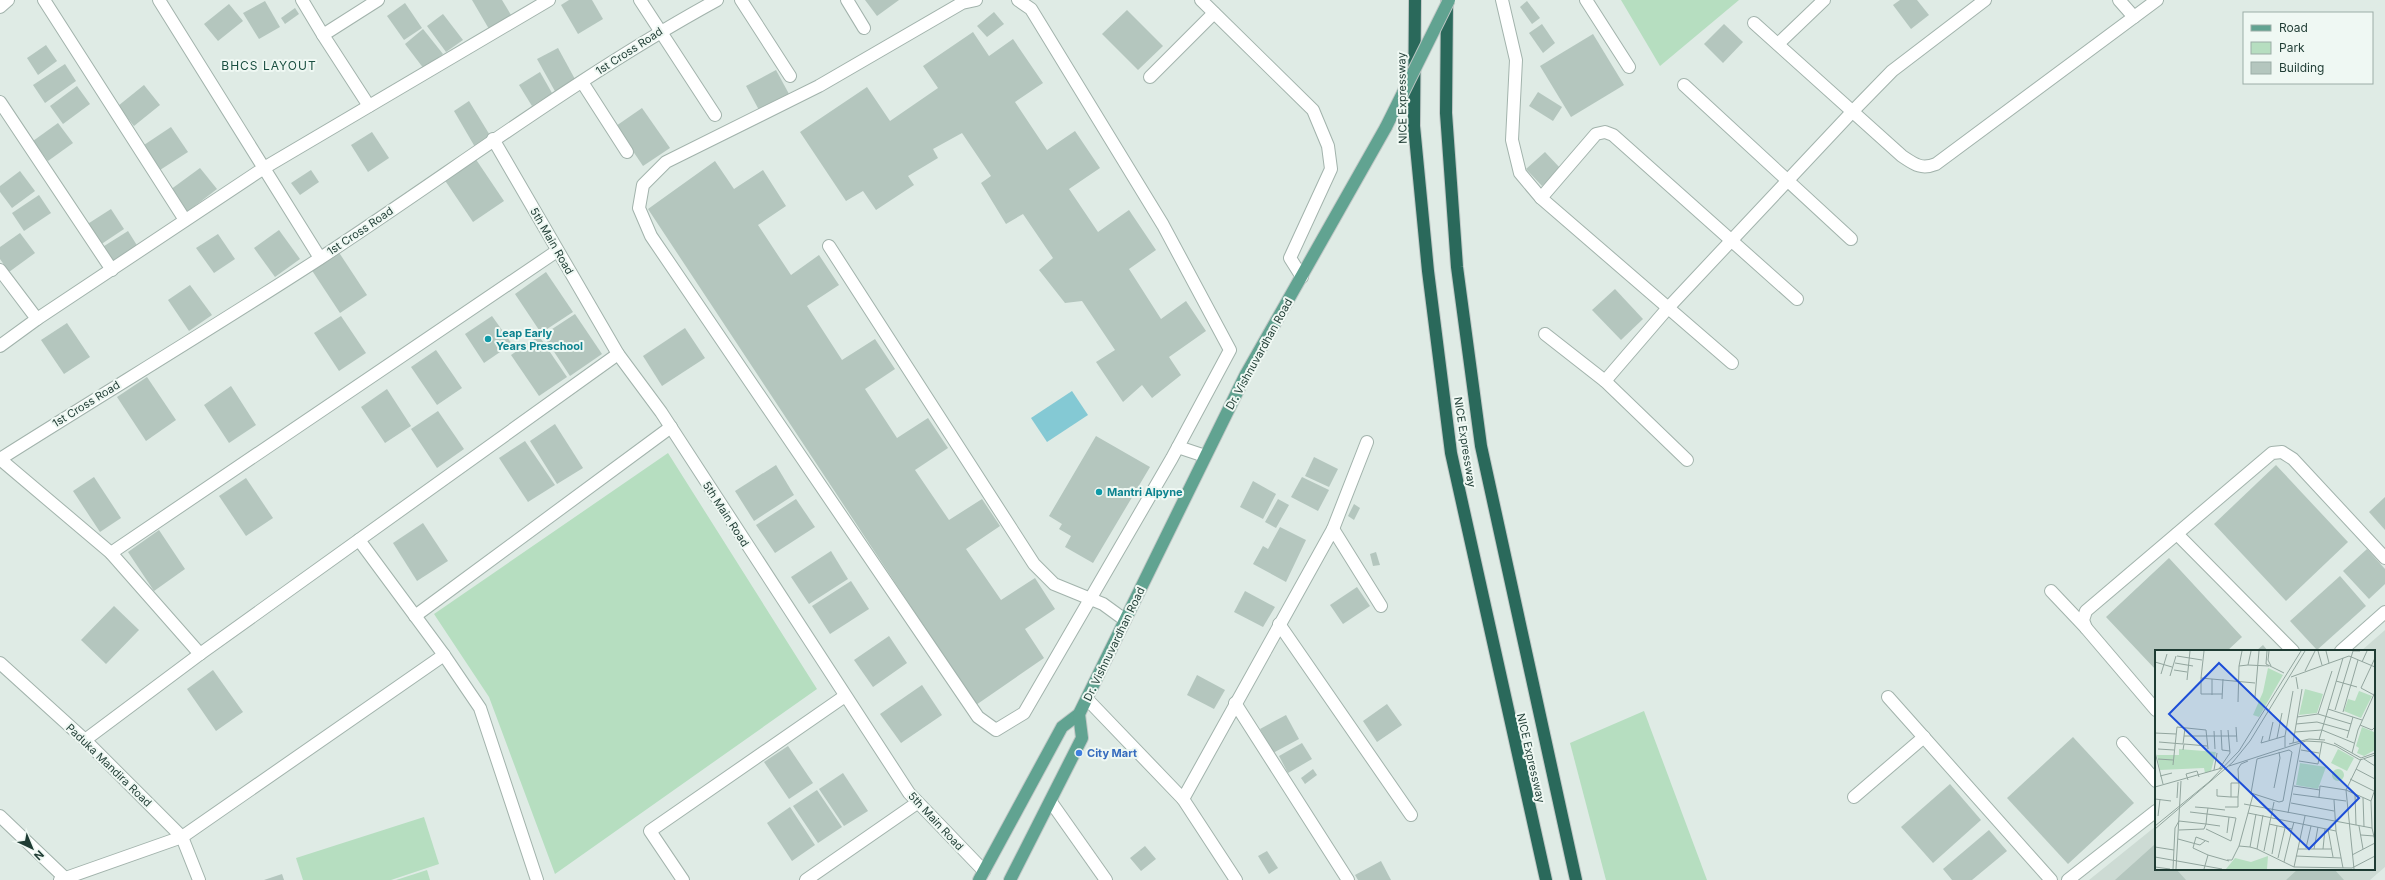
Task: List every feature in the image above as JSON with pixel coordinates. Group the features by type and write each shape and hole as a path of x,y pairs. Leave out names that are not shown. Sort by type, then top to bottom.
{"highway":[{"name":"NICE Expressway","path":"1415,0 1414,126 1428,271 1451,453 1546,880"},
{"name":"NICE Expressway","path":"1448,0 1446,113 1456,259 1481,446 1576,880"}],"main road":[{"name":"Dr. Vishnuvardhan Road","path":"981,876 1062,727 1079,714 1087,699 1245,376 1386,127 1448,0"},
{"name":"Dr. Vishnuvardhan Road","path":"1010,880 1051,802 1082,738 1079,714"}],"street":[{"path":"0,7 8,0"},
{"path":"44,0 185,220"},
{"path":"159,0 320,258"},
{"path":"302,0 369,106"},
{"path":"323,35 378,0"},
{"path":"3,340 112,270 264,168 549,0"},
{"path":"640,0 715,114"},
{"name":"1st Cross Road","path":"0,459 320,258 493,140 660,31 717,0"},
{"path":"742,0 790,76"},
{"path":"847,0 864,28"},
{"path":"976,0 961,2 819,86 666,162 643,185 639,208 651,236 978,717 996,730 1024,713 1178,447 1230,350 1162,225 1031,9 1018,0"},
{"path":"1201,0 1313,110 1328,146 1331,169 1290,258 1302,277"},
{"path":"1502,0 1516,60 1512,140 1520,173 1541,198 1732,364"},
{"path":"1586,0 1629,67"},
{"path":"1778,44 1824,0"},
{"path":"1605,380 1667,309 1731,240 1892,71 1985,0"},
{"path":"2119,0 2134,17"},
{"path":"1754,23 1902,156 1919,167 1928,167 1936,164 2157,0"},
{"path":"1150,77 1214,14"},
{"path":"582,82 627,152"},
{"path":"1684,85 1851,239"},
{"path":"0,102 112,270"},
{"path":"1541,198 1588,141 1596,134 1605,132 1613,135 1797,299"},
{"name":"5th Main Road","path":"493,140 618,354 671,427 845,696 917,803 981,876"},
{"path":"829,246 1034,564 1054,584 1090,598 1125,620"},
{"path":"111,553 557,251"},
{"path":"0,270 37,319"},
{"path":"1545,334 1605,380 1687,460"},
{"path":"85,740 200,654 618,354"},
{"path":"415,616 671,427"},
{"path":"1182,799 1333,529 1367,442"},
{"path":"1178,447 1205,456"},
{"path":"2086,628 2083,620 2086,612 2272,453 2282,452 2294,459 2385,558"},
{"path":"0,459 111,553 200,654"},
{"path":"1333,529 1380,606"},
{"path":"2177,534 2292,650"},
{"path":"359,540 444,655 480,708 538,880"},
{"path":"2051,591 2086,628 2155,709"},
{"path":"2342,650 2385,612"},
{"path":"1279,624 1411,815"},
{"path":"0,816 62,879 182,837 444,655"},
{"name":"Paduka Mandira Road","path":"0,663 85,740 182,837 199,880"},
{"path":"683,880 650,831 845,696"},
{"path":"1888,697 2051,880"},
{"path":"1087,699 1182,799 1236,880"},
{"path":"1235,703 1348,880"},
{"path":"1854,797 1924,737"},
{"path":"2123,742 2155,780"},
{"path":"1051,802 1106,880"},
{"path":"806,880 917,803"},
{"path":"2074,878 2155,812"}],"shaded area":[{"path":"2385,630 2385,867 2370,880 2089,880 2155,827 2155,870 2375,870 2375,650 2362,650"}],"green space":[{"path":"1621,0 1739,0 1660,66"},
{"path":"668,453 817,689 555,874 489,697 434,614"},
{"path":"1644,711 1707,880 1606,880 1570,743"},
{"path":"424,817 439,864 391,880 303,880 296,858"},
{"path":"427,870 430,880 396,880"}],"water":[{"path":"1072,391 1088,415 1047,442 1031,418"}],"building":[{"path":"472,0 502,0 511,15 489,29"},
{"path":"569,0 592,0 603,19 578,34 561,5"},
{"path":"865,0 899,0 877,16"},
{"path":"1900,0 1917,0 1929,15 1911,29 1893,5"},
{"path":"265,1 280,27 259,39 243,13"},
{"path":"1527,1 1540,18 1532,24 1520,7"},
{"path":"405,3 422,28 404,40 387,16"},
{"path":"229,4 243,21 218,41 204,24"},
{"path":"295,8 299,14 285,24 281,18"},
{"path":"1127,10 1163,46 1138,70 1102,34"},
{"path":"994,12 1004,24 987,37 977,26"},
{"path":"443,14 463,40 446,52 427,26"},
{"path":"1542,24 1555,43 1543,53 1529,33"},
{"path":"1724,24 1743,42 1723,63 1704,44"},
{"path":"423,29 443,54 424,69 405,44"},
{"path":"973,32 989,56 1013,39 1043,83 1015,102 1047,150 1075,131 1100,168 1069,189 1098,232 1129,210 1156,250 1129,269 1161,319 1186,301 1206,331 1169,357 1181,375 1152,398 1142,385 1123,402 1096,362 1115,350 1082,301 1065,303 1039,270 1053,258 1023,214 1006,224 981,183 991,176 962,133 933,149 938,158 908,176 914,185 876,210 863,191 846,201 800,132 867,87 890,121 938,88 923,66"},
{"path":"1593,34 1624,85 1571,117 1540,66"},
{"path":"46,45 57,61 38,75 27,58"},
{"path":"558,48 576,81 556,93 537,59"},
{"path":"65,64 76,81 45,103 33,85"},
{"path":"776,70 789,94 759,110 746,86"},
{"path":"540,72 552,93 532,106 519,85"},
{"path":"144,85 160,105 134,126 118,106"},
{"path":"77,86 90,104 63,124 50,106"},
{"path":"1538,92 1562,107 1553,121 1529,106"},
{"path":"469,101 491,137 475,147 454,111"},
{"path":"642,108 670,148 643,166 616,126"},
{"path":"58,123 73,143 48,161 33,141"},
{"path":"171,127 188,152 160,170 144,145"},
{"path":"372,132 389,158 368,172 351,145"},
{"path":"1545,152 1561,169 1542,186 1526,169"},
{"path":"475,158 504,201 473,222 444,179"},
{"path":"715,161 734,189 763,170 786,206 758,225 791,275 819,255 839,285 807,306 842,360 875,339 895,369 865,389 897,438 928,418 948,448 915,470 949,520 982,499 1000,526 966,549 1001,600 1035,578 1055,609 1025,629 1044,658 976,705 648,209"},
{"path":"200,168 217,189 187,212 170,190"},
{"path":"311,170 319,182 300,195 291,183"},
{"path":"20,171 35,191 12,208 0,192 0,186"},
{"path":"39,195 51,213 24,231 12,213"},
{"path":"111,209 124,229 100,245 86,225"},
{"path":"279,230 300,259 275,277 254,248"},
{"path":"128,231 138,247 111,264 101,248"},
{"path":"20,233 35,253 9,272 0,259 0,247"},
{"path":"218,234 235,259 214,273 196,248"},
{"path":"338,251 367,295 340,313 311,269"},
{"path":"546,272 573,312 541,333 515,294"},
{"path":"190,285 212,315 189,331 168,300"},
{"path":"1615,289 1643,319 1621,340 1592,310"},
{"path":"575,314 602,354 570,376 543,335"},
{"path":"341,316 366,353 339,371 314,333"},
{"name":"Leap Early Years Preschool","path":"492,316 512,344 484,363 465,334"},
{"path":"67,323 90,357 64,374 41,340"},
{"path":"685,328 705,358 662,386 643,356"},
{"path":"539,336 567,377 539,396 511,355"},
{"path":"436,350 462,388 437,405 411,367"},
{"path":"147,377 176,420 146,441 117,397"},
{"path":"231,386 256,425 229,443 204,405"},
{"path":"387,389 411,426 385,443 361,407"},
{"path":"438,411 464,449 437,468 411,429"},
{"path":"555,424 583,468 557,484 530,441"},
{"name":"Mantri Alpyne","path":"1096,436 1150,467 1093,563 1065,547 1071,536 1059,529 1062,524 1049,516"},
{"path":"525,441 555,485 528,502 499,458"},
{"path":"1314,457 1338,469 1329,487 1305,476"},
{"path":"776,465 794,495 754,521 735,491"},
{"path":"2276,465 2348,542 2286,601 2214,524"},
{"path":"94,477 121,518 100,532 73,491"},
{"path":"1302,477 1329,490 1318,511 1291,497"},
{"path":"246,478 273,518 246,536 219,496"},
{"path":"1253,481 1276,494 1263,519 1240,507"},
{"path":"2385,497 2385,530 2369,512"},
{"path":"796,499 815,527 775,553 756,525"},
{"path":"1278,499 1289,505 1276,528 1265,522"},
{"path":"1354,504 1360,508 1354,520 1348,516"},
{"path":"423,523 448,561 417,581 393,543"},
{"path":"1280,527 1306,540 1286,582 1253,564 1263,546 1268,549"},
{"path":"159,530 185,569 154,591 128,552"},
{"path":"2367,549 2385,569 2385,584 2369,599 2343,571"},
{"path":"831,551 848,579 809,604 791,577"},
{"path":"1376,552 1380,565 1373,566 1370,554"},
{"path":"2169,558 2242,637 2228,650 2155,650 2155,669 2106,617"},
{"path":"2340,576 2366,606 2317,650 2290,621"},
{"path":"851,581 869,609 830,634 812,606"},
{"path":"1357,587 1370,606 1343,624 1330,605"},
{"path":"1245,591 1275,607 1263,627 1234,612"},
{"path":"114,606 139,630 106,664 81,640"},
{"path":"889,636 907,663 873,687 854,660"},
{"path":"2263,645 2267,650 2257,650"},
{"path":"213,670 243,712 216,731 187,689"},
{"path":"1197,675 1225,690 1214,709 1187,695"},
{"path":"922,685 942,715 901,743 880,714"},
{"path":"1387,704 1402,725 1377,742 1363,721"},
{"path":"1286,715 1299,739 1273,753 1260,729"},
{"path":"2073,737 2134,803 2068,864 2007,798"},
{"path":"1302,743 1312,759 1288,773 1279,756"},
{"path":"788,746 813,783 789,799 764,762"},
{"path":"1313,769 1317,775 1305,784 1301,778"},
{"path":"843,773 868,811 844,826 819,789"},
{"path":"1950,784 1981,820 1933,863 1901,827"},
{"path":"817,790 842,827 818,843 793,806"},
{"path":"790,807 815,845 792,861 767,823"},
{"path":"1989,830 2007,851 1972,880 1952,880 1943,869"},
{"path":"2154,845 2155,870 2177,870 2186,880 2115,880"},
{"path":"1145,846 1156,859 1141,871 1130,858"},
{"path":"1267,851 1278,868 1269,874 1258,856"},
{"path":"1381,861 1391,880 1358,880 1355,875"},
{"path":"2297,870 2335,870 2344,880 2286,880"},
{"path":"282,874 284,880 264,880"}],"place":[{"name":"Leap Early Years Preschool","path":"488,339"},
{"name":"Mantri Alpyne","path":"1099,492"},
{"name":"City Mart","path":"1079,753"}],"district":[{"name":"BHCS LAYOUT","path":"269,65"}]}
